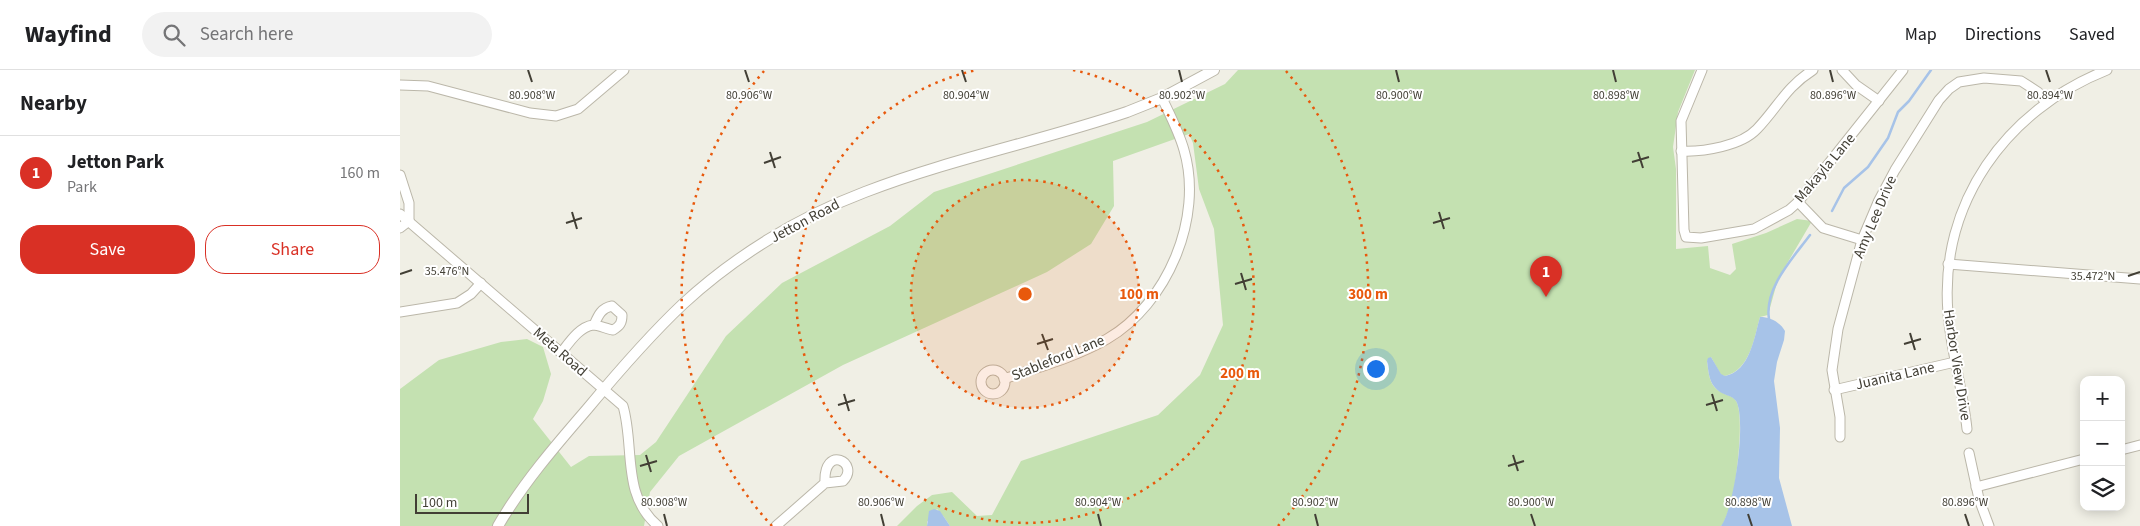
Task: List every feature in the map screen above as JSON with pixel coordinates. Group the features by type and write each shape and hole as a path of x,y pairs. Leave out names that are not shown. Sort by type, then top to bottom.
{"street":[{"path":"400,85 428,86 530,113 556,116 578,110 624,70"},
{"name":"Jetton Road","path":"498,526 548,455 652,335 700,290 753,250 816,214 864,192 904,177 1093,124 1162,98 1214,70"},
{"name":"Makayla Lane","path":"1702,70 1681,121 1682,206 1686,237 1701,238 1754,229 1774,219 1798,202 1903,70"},
{"path":"1681,151 1697,152 1716,148 1735,142 1756,130 1788,90 1813,70"},
{"path":"1842,70 1856,85 1879,101"},
{"name":"Harbor View Drive","path":"1967,429 1963,393 1955,362 1948,312 1948,264 1960,218 1977,178 2003,143 2046,103 2074,85 2107,70"},
{"name":"Amy Lee Drive","path":"1840,437 1840,417 1832,370 1835,346 1862,240 1879,200 1895,170 1939,100 1959,82 1970,79 1999,77 2021,80 2030,85 2046,103"},
{"name":"Stableford Lane","path":"1004,379 1055,362 1109,338 1144,308 1162,286 1179,249 1185,226 1188,196 1184,151 1162,98"},
{"path":"400,175 409,203 409,221 400,228"},
{"path":"1798,202 1823,228 1862,240"},
{"name":"Meta Road","path":"400,214 623,406 630,435 630,466 636,494 646,513 658,526"},
{"path":"1948,264 2140,279"},
{"path":"400,312 457,303 471,294 481,283"},
{"path":"561,353 575,336 594,325"},
{"name":"Juanita Lane","path":"1834,390 1955,362"},
{"path":"2125,449 2140,446"},
{"path":"1970,453 1976,487 1989,526"},
{"path":"1976,487 2080,460"},
{"path":"776,526 825,483"}],"green space":[{"path":"1238,70 1695,70 1678,112 1673,147 1676,169 1676,249 1708,246 1710,268 1730,275 1736,269 1732,244 1766,233 1797,219 1812,221 1778,279 1768,315 1760,317 1750,352 1740,367 1733,373 1725,376 1721,375 1711,357 1707,361 1712,384 1718,390 1735,399 1739,408 1740,435 1735,482 1731,503 1723,524 1721,526 950,526 937,509 927,522 927,526 897,526 917,506 932,495 952,492 977,516 992,515 1021,461 1158,415 1200,375 1223,325 1214,229 1199,189 1193,143 1189,134 1113,161 1114,206 1091,244 1047,272 843,365 679,456 650,492 644,526 400,526 400,389 439,360 501,342 527,339 543,347 551,374 543,401 533,419 571,467 589,456 640,455 656,442 726,336 782,283 890,226 934,192 1147,122 1225,84"}],"water":[{"path":"1760,317 1774,321 1785,331 1774,381 1780,428 1779,478 1792,526 1721,526 1730,502 1738,464 1740,444 1739,411 1735,400 1715,388 1709,376 1707,361 1711,357 1721,374 1725,376 1740,368 1750,352"},
{"path":"934,509 940,511 950,526 927,526 929,511"}],"waterway":[{"path":"1832,211 1844,188 1868,167 1888,138 1898,112 1909,101 1931,70"},
{"path":"1769,319 1769,307 1775,285 1810,235"}],"place":[{"name":"Jetton Park","path":"1546,297"}]}
